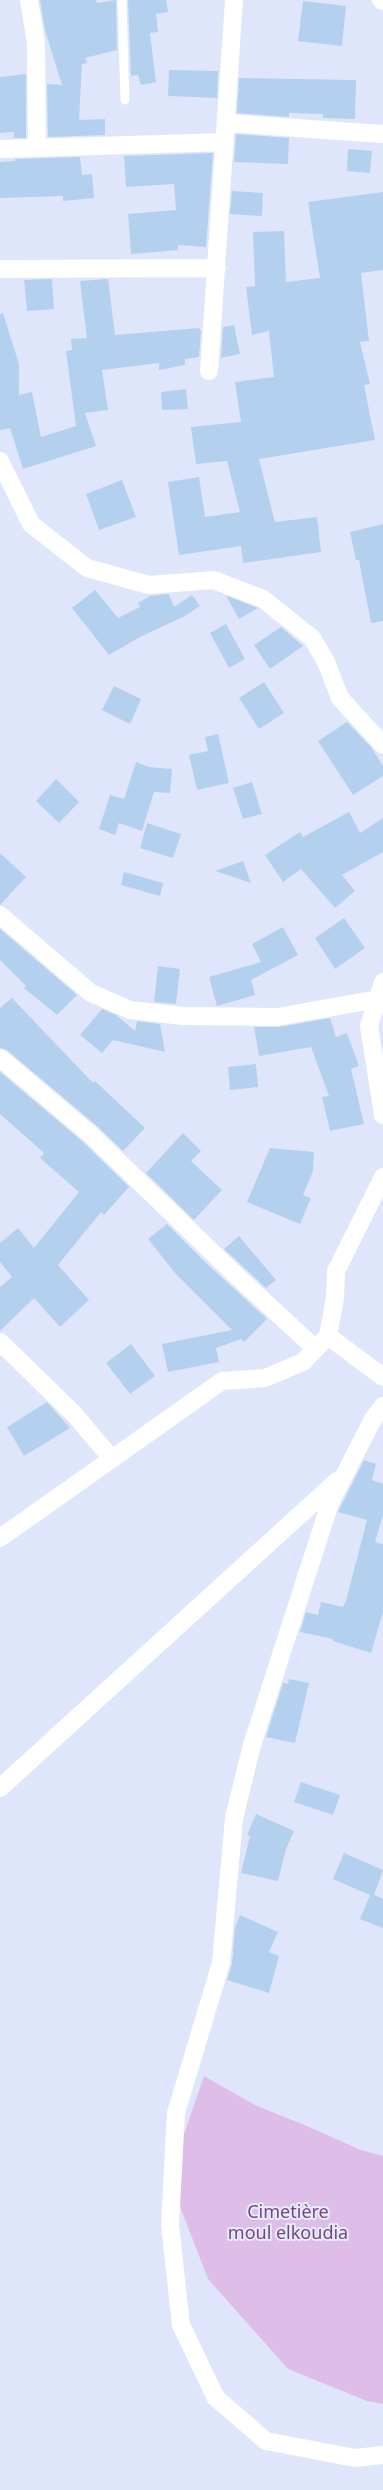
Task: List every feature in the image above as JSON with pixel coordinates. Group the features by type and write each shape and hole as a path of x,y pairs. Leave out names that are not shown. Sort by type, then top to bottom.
{"street":[{"path":"30,0 36,43 36,148"},
{"path":"209,371 234,0"},
{"path":"226,123 383,134"},
{"path":"0,149 225,142"},
{"path":"0,269 217,268"},
{"path":"0,461 31,524 87,568 149,585 214,580 263,599 312,638 326,662 340,698 383,745"},
{"path":"0,915 91,993 130,1010 183,1016 277,1017 378,999"},
{"path":"383,982 370,1026 383,1115"},
{"path":"0,1058 90,1134 241,1280 316,1349"},
{"path":"0,1538 222,1381 265,1378 303,1362 328,1336 335,1298 336,1271 383,1178"},
{"path":"328,1336 383,1377"},
{"path":"0,1342 74,1414 112,1459"},
{"path":"383,1406 373,1419 330,1503 252,1745 234,1818 222,1963 176,2112 170,2225 180,2325 216,2398 266,2441 355,2458 383,2455"},
{"path":"0,1788 345,1474"}],"lane":[{"path":"122,0 125,100"}],"green space":[{"name":"Cimetière moul elkoudia","path":"204,2076 257,2106 361,2150 383,2156 383,2404 367,2401 288,2369 208,2279 179,2204 182,2140"}],"building":[{"path":"40,0 96,0 97,3 116,0 117,50 85,58 87,63 82,64 79,120 105,119 105,135 48,137 47,84 62,85 45,30"},
{"path":"128,0 166,0 168,12 156,14 158,32 150,33 156,82 141,85 138,75 131,76"},
{"path":"303,1 346,6 342,46 298,41"},
{"path":"169,70 218,71 217,98 168,96"},
{"path":"26,74 26,138 14,138 14,132 0,133 0,77"},
{"path":"239,78 356,80 355,119 323,118 323,114 289,113 289,117 237,113"},
{"path":"236,134 289,138 288,164 234,162"},
{"path":"348,149 372,151 370,173 347,171"},
{"path":"213,153 206,247 178,245 178,250 131,254 128,214 176,210 174,184 126,187 124,156"},
{"path":"80,157 82,175 92,174 94,198 63,201 63,196 0,198 0,162 15,161 15,159"},
{"path":"232,191 263,193 262,216 230,214"},
{"path":"383,192 383,270 361,273 369,341 360,342 370,384 364,385 375,440 259,459 275,522 317,517 321,552 243,563 241,546 179,555 168,482 199,477 205,517 240,512 227,461 196,464 191,427 241,422 235,382 274,377 269,331 252,335 246,287 255,286 253,232 284,231 286,282 320,278 308,202"},
{"path":"52,279 54,309 27,311 24,280"},
{"path":"108,279 115,335 199,328 201,331 199,357 185,359 185,365 159,370 159,363 102,370 108,410 85,413 96,446 23,469 10,428 0,430 0,314 3,313 19,364 19,395 32,392 41,437 76,426 66,351 72,350 71,339 87,338 80,281"},
{"path":"234,325 240,354 221,358 223,327"},
{"path":"186,389 188,409 162,410 161,392"},
{"path":"122,480 136,517 99,530 86,494"},
{"path":"383,524 383,621 371,623 359,560 356,560 350,532"},
{"path":"95,590 118,618 140,607 138,603 150,596 169,594 174,607 192,595 200,606 185,616 140,637 109,655 72,608"},
{"path":"227,596 258,608 239,619"},
{"path":"226,624 245,659 229,668 210,633"},
{"path":"281,627 303,646 270,669 254,645"},
{"path":"264,682 284,713 259,729 239,698"},
{"path":"114,686 141,699 130,724 102,710"},
{"path":"347,722 371,747 383,766 383,776 353,795 318,741"},
{"path":"218,734 229,783 197,790 189,755 208,751 205,737"},
{"path":"136,762 149,767 172,769 170,793 154,792 142,831 119,823 115,835 99,829 110,795 124,799"},
{"path":"56,779 79,802 59,823 36,801"},
{"path":"252,782 262,814 243,819 233,788"},
{"path":"349,812 360,833 383,818 383,852 342,875 355,891 335,908 301,869 283,882 265,855 300,832 303,837"},
{"path":"147,823 181,834 173,858 140,848"},
{"path":"0,853 26,877 0,905"},
{"path":"243,861 251,883 215,871"},
{"path":"124,872 163,883 160,896 121,885"},
{"path":"344,918 365,948 335,969 315,938"},
{"path":"283,927 298,955 251,980 255,995 217,1006 209,977 261,962 252,944"},
{"path":"0,929 77,995 57,1015 24,988 26,986 0,960"},
{"path":"158,966 180,969 176,1004 154,1002"},
{"path":"12,998 93,1083 95,1081 145,1128 123,1151 97,1126 7,1050 0,1048 0,1008"},
{"path":"102,1009 116,1015 135,1031 137,1021 160,1024 165,1052 113,1040 102,1053 80,1035"},
{"path":"330,1018 336,1037 347,1033 359,1066 351,1069 364,1124 330,1131 322,1097 329,1096 311,1047 259,1056 254,1027 279,1027"},
{"path":"256,1064 258,1087 230,1090 228,1067"},
{"path":"0,1072 83,1142 129,1187 104,1215 101,1212 58,1265 89,1300 60,1327 34,1298 0,1331 0,1287 12,1277 0,1262 0,1243 18,1228 34,1248 79,1192 40,1158 44,1153 0,1114"},
{"path":"183,1133 201,1151 191,1161 222,1190 194,1220 146,1173"},
{"path":"270,1148 314,1152 313,1171 303,1195 311,1198 300,1224 247,1202"},
{"path":"167,1224 267,1319 244,1342 241,1339 216,1348 219,1362 168,1372 162,1344 232,1330 175,1273 148,1239"},
{"path":"239,1236 276,1280 266,1288 224,1249"},
{"path":"131,1344 155,1376 130,1394 106,1363"},
{"path":"47,1402 70,1428 24,1456 7,1427"},
{"path":"364,1460 376,1464 372,1480 383,1484 383,1515 375,1542 383,1544 383,1612 371,1653 333,1641 333,1639 300,1632 306,1612 318,1615 321,1602 343,1607 346,1601 367,1520 338,1512"},
{"path":"289,1679 309,1683 295,1743 266,1737 283,1683 288,1684"},
{"path":"301,1782 340,1795 333,1815 294,1802"},
{"path":"256,1814 294,1831 286,1849 278,1881 241,1873 250,1836 247,1835"},
{"path":"344,1853 383,1870 374,1895 383,1899 383,1928 360,1919 370,1895 333,1879"},
{"path":"240,1915 278,1932 269,1952 279,1956 269,1993 227,1980 232,1964 235,1928"}]}
